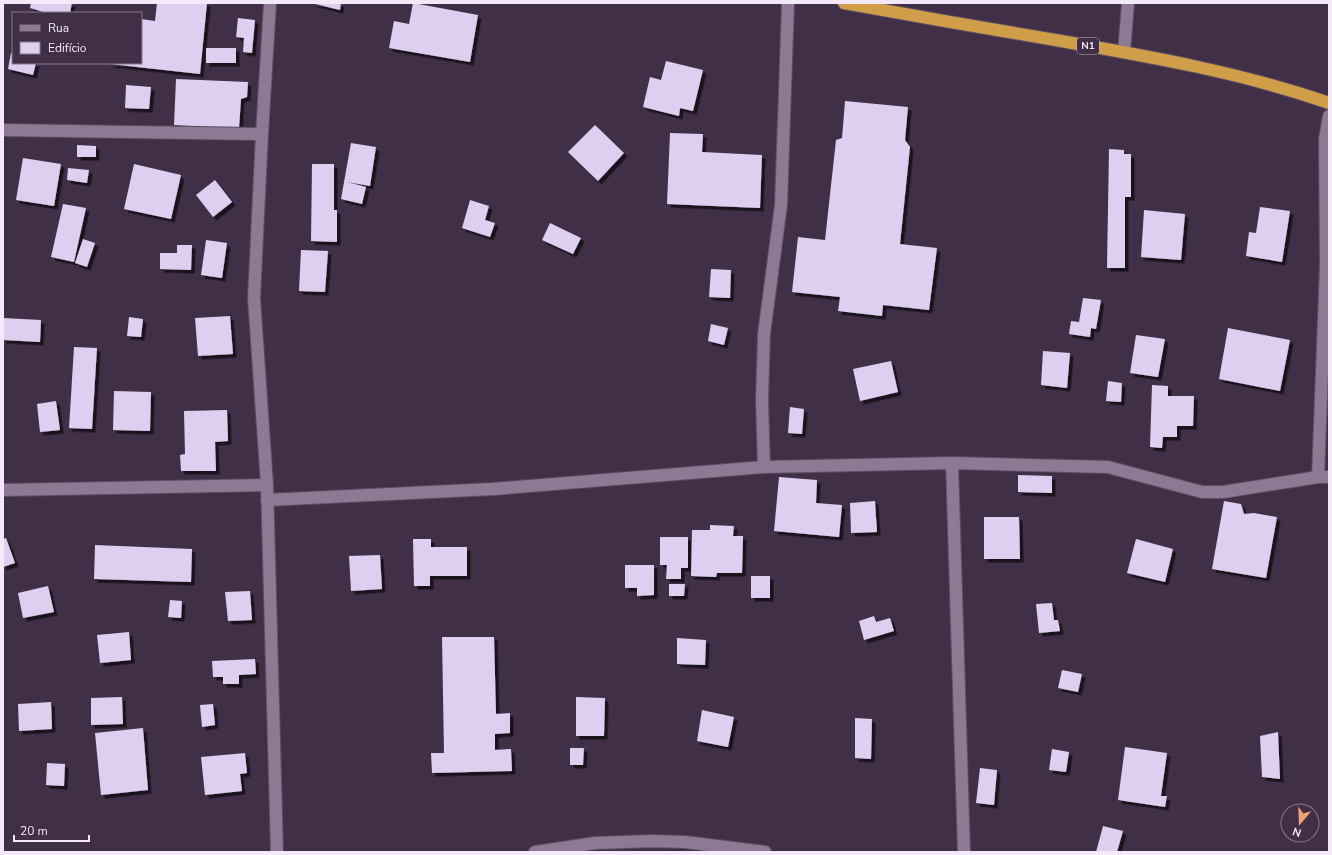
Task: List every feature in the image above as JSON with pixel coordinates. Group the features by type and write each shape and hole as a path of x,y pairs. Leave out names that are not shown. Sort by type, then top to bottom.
{"highway":[{"name":"N1","path":"844,3 1124,52 1243,77 1291,90 1329,104"}],"street":[{"path":"270,3 254,298 267,485 277,852"},
{"path":"764,467 762,400 764,334 781,205 788,3"},
{"path":"1124,52 1128,3"},
{"path":"267,500 493,489 764,467 952,463 1108,467 1202,492 1223,492 1324,477 1326,266 1325,139 1329,116"},
{"path":"3,130 262,134"},
{"path":"952,463 964,852"},
{"path":"3,490 267,485"},
{"path":"535,852 595,843 653,847 685,842 764,852"}],"building":[{"path":"31,3 72,3 70,12 44,12 30,8"},
{"path":"157,3 207,3 200,74 110,64 142,64 142,19 155,21"},
{"path":"311,3 341,3 340,10"},
{"path":"413,3 478,15 470,62 389,48 394,21 409,24"},
{"path":"238,18 255,20 252,53 243,52 244,38 236,37"},
{"path":"206,48 236,48 236,63 206,63"},
{"path":"11,53 12,64 36,64 33,75 8,69"},
{"path":"666,61 703,70 693,111 680,108 679,116 643,107 650,77 661,80"},
{"path":"176,79 248,82 247,97 241,99 239,128 174,125"},
{"path":"126,85 151,87 149,109 125,108"},
{"path":"845,101 908,107 905,140 910,147 900,244 937,248 929,310 883,305 882,316 838,311 840,297 792,292 798,237 825,240 836,140 842,138"},
{"path":"595,125 624,153 598,181 568,152"},
{"path":"670,133 703,134 702,152 762,155 760,208 667,204"},
{"path":"351,143 376,147 370,186 347,182 366,187 362,204 341,199"},
{"path":"77,145 96,146 96,157 77,157"},
{"path":"1109,149 1124,150 1124,154 1131,154 1131,197 1125,197 1125,268 1107,268"},
{"path":"23,158 61,164 54,206 16,200"},
{"path":"134,164 181,175 171,219 124,209"},
{"path":"312,164 334,164 334,210 337,210 337,242 311,241"},
{"path":"68,168 89,170 87,183 67,180"},
{"path":"215,180 232,202 213,217 196,195"},
{"path":"470,200 489,206 485,220 495,223 490,237 462,228"},
{"path":"63,204 86,208 74,262 51,257"},
{"path":"1260,207 1290,211 1282,262 1246,256 1249,232 1256,233"},
{"path":"1144,210 1185,214 1181,260 1141,257"},
{"path":"550,223 581,238 573,254 542,240"},
{"path":"83,239 95,243 87,267 75,263"},
{"path":"206,240 227,243 222,278 201,275"},
{"path":"177,245 192,245 191,270 160,269 160,253 177,253"},
{"path":"301,250 328,251 325,292 299,291"},
{"path":"711,269 731,270 730,298 709,297"},
{"path":"1083,298 1101,300 1096,329 1091,328 1090,337 1069,334 1071,321 1079,322"},
{"path":"230,316 233,354 198,356 195,318"},
{"path":"129,317 143,319 141,337 127,336"},
{"path":"3,318 41,320 40,342 3,340"},
{"path":"711,324 728,328 724,345 708,341"},
{"path":"1228,328 1290,340 1280,391 1219,379"},
{"path":"1136,335 1165,339 1158,377 1130,373"},
{"path":"74,347 97,348 92,429 69,428"},
{"path":"1043,351 1070,353 1067,388 1041,385"},
{"path":"891,361 898,392 860,401 853,369"},
{"path":"1108,381 1122,383 1121,402 1106,401"},
{"path":"1152,385 1168,386 1168,396 1194,396 1193,426 1177,426 1177,437 1163,437 1162,448 1150,447"},
{"path":"114,391 151,392 150,431 113,430"},
{"path":"56,401 60,430 40,432 37,404"},
{"path":"790,407 804,409 802,434 788,433"},
{"path":"227,410 228,441 215,442 216,471 181,471 180,455 185,454 184,411"},
{"path":"1018,475 1052,476 1052,493 1018,492"},
{"path":"779,477 817,480 816,503 842,505 839,537 774,531"},
{"path":"875,501 877,532 851,533 850,503"},
{"path":"1224,501 1241,504 1244,514 1254,513 1277,517 1266,578 1212,569"},
{"path":"984,517 1019,517 1020,559 984,559"},
{"path":"710,525 734,526 733,536 743,536 742,573 717,573 716,577 691,576 692,530 710,530"},
{"path":"660,537 688,537 688,568 681,568 681,579 666,579 667,565 660,565"},
{"path":"6,538 15,563 3,567 3,539"},
{"path":"413,539 431,539 431,547 467,547 467,576 430,576 430,586 414,586"},
{"path":"1136,539 1173,549 1165,582 1127,573"},
{"path":"95,545 192,549 191,582 94,579"},
{"path":"380,555 382,589 351,591 349,556"},
{"path":"625,565 654,565 654,595 637,596 637,588 625,588"},
{"path":"751,576 770,576 770,598 751,598"},
{"path":"669,584 685,584 684,596 669,596"},
{"path":"48,586 54,612 23,618 18,593"},
{"path":"250,591 252,620 228,621 225,592"},
{"path":"170,600 182,601 181,618 168,617"},
{"path":"1052,603 1054,620 1058,620 1060,631 1039,633 1036,604"},
{"path":"874,616 876,622 890,618 894,631 864,640 859,621"},
{"path":"129,632 131,660 100,663 97,635"},
{"path":"442,637 494,637 496,714 510,713 510,733 495,734 495,750 511,749 512,771 432,773 431,753 444,753"},
{"path":"677,638 706,640 705,665 677,664"},
{"path":"255,659 256,674 239,675 239,684 223,684 223,677 213,677 212,661"},
{"path":"1062,670 1082,674 1078,692 1058,688"},
{"path":"122,697 123,724 91,725 91,698"},
{"path":"576,697 605,698 604,736 576,736"},
{"path":"51,702 52,729 19,731 18,704"},
{"path":"213,704 215,725 202,727 200,705"},
{"path":"702,710 734,717 728,747 697,741"},
{"path":"855,718 872,719 871,759 855,758"},
{"path":"143,728 148,790 101,795 95,733"},
{"path":"1278,732 1280,779 1262,777 1260,736"},
{"path":"1125,747 1167,753 1161,796 1167,796 1165,807 1118,800"},
{"path":"570,748 584,748 583,765 570,765"},
{"path":"1052,749 1069,752 1066,772 1049,770"},
{"path":"245,753 247,773 240,774 242,791 205,795 201,757"},
{"path":"47,763 65,764 64,786 46,785"},
{"path":"980,768 997,770 994,805 976,803"},
{"path":"1103,826 1123,831 1117,852 1096,852"}]}
